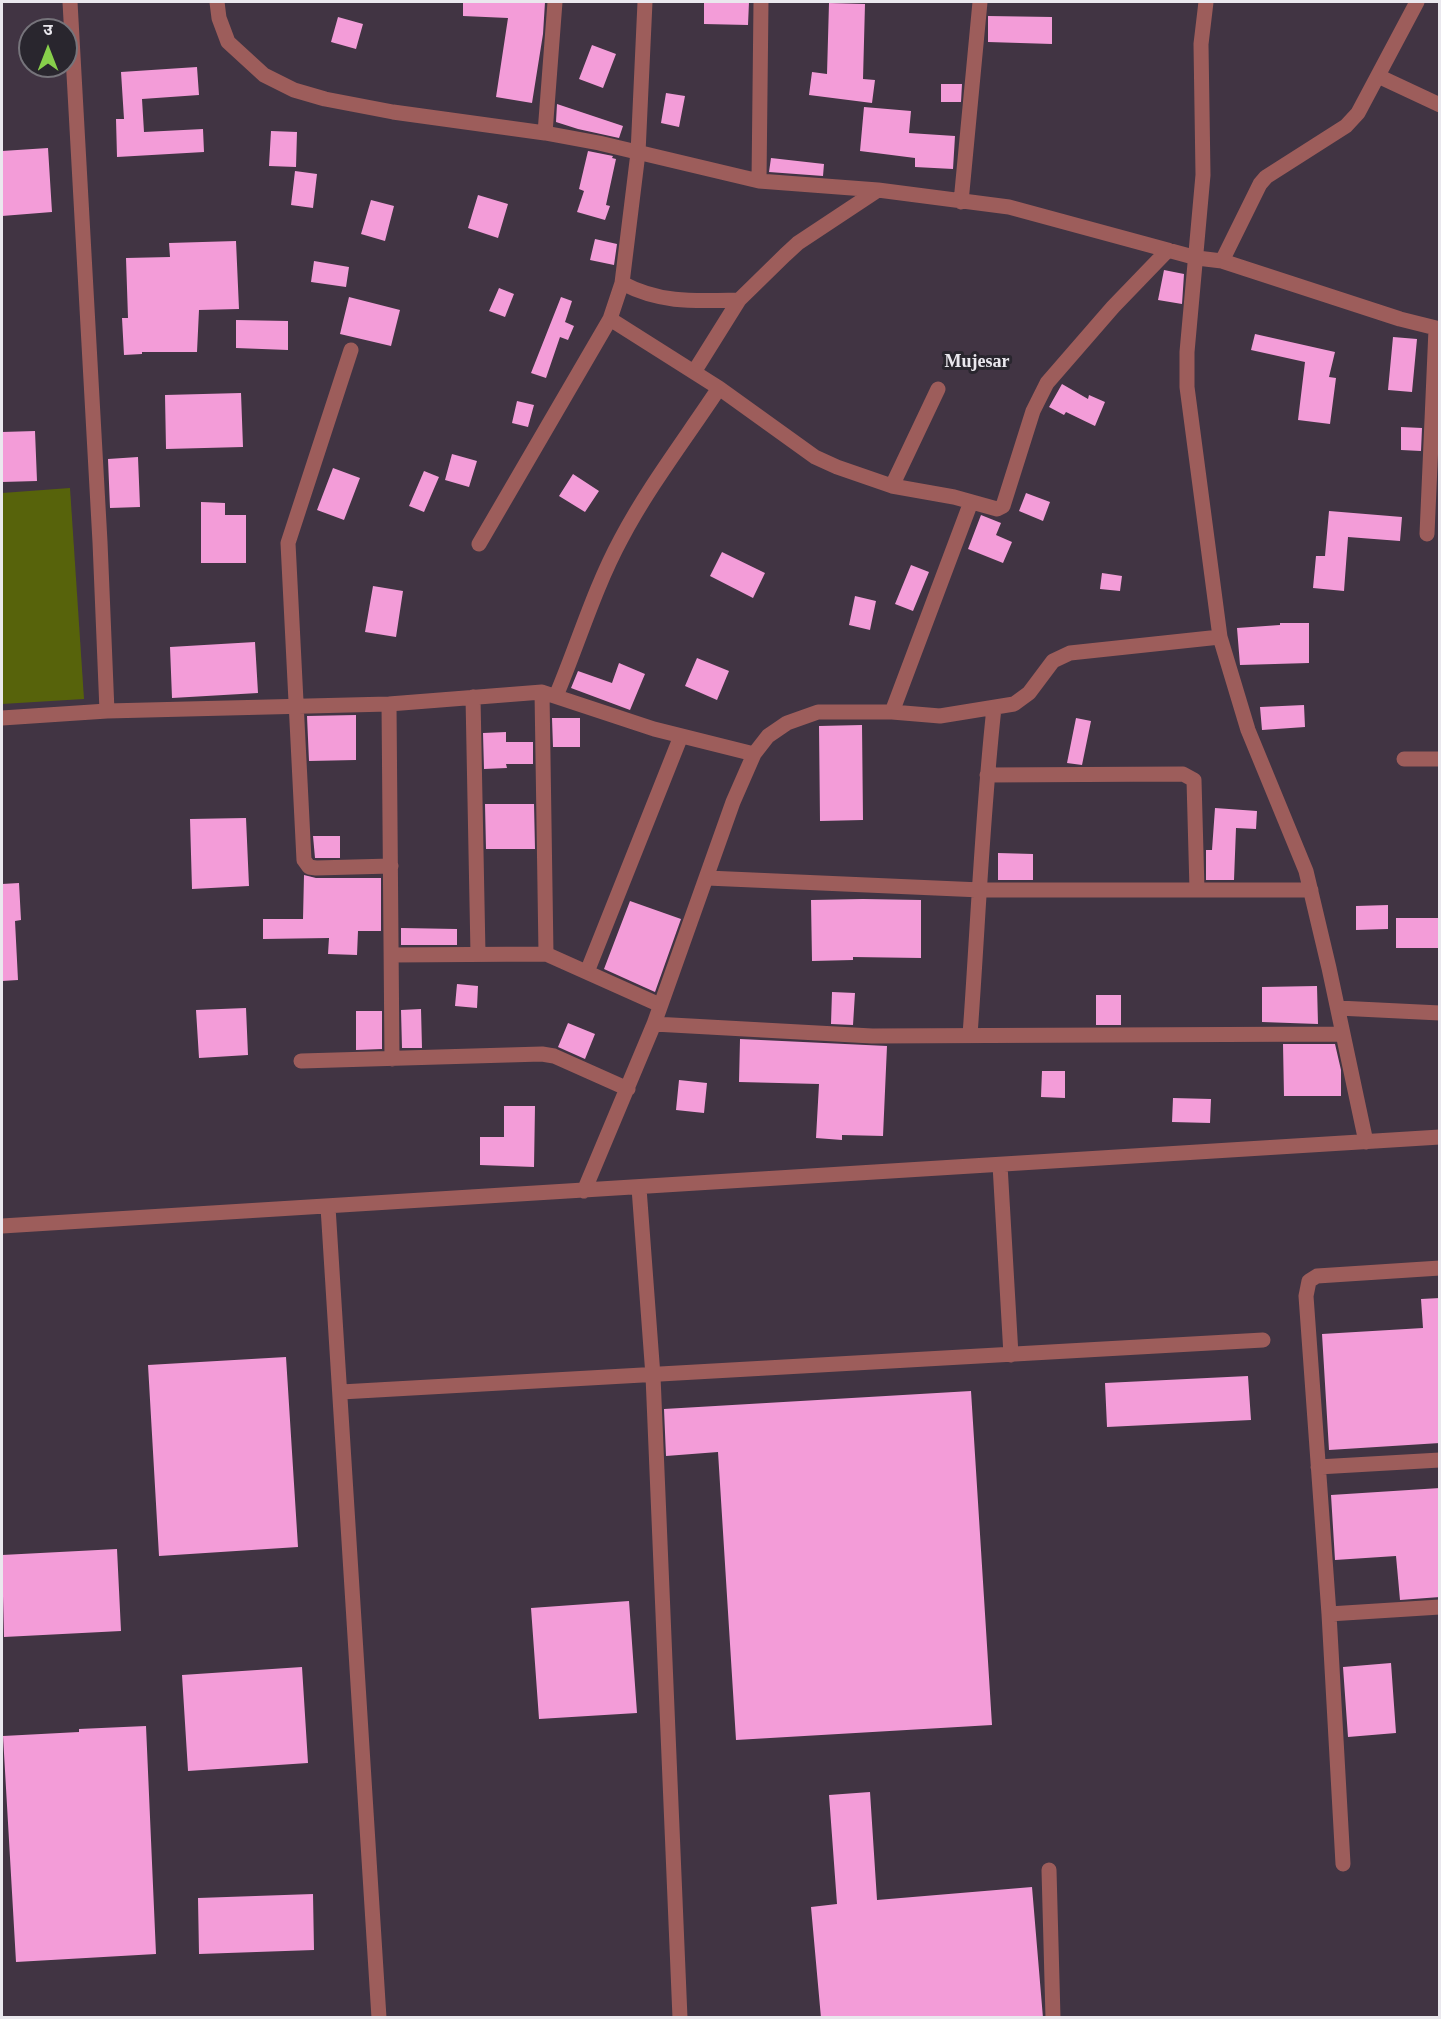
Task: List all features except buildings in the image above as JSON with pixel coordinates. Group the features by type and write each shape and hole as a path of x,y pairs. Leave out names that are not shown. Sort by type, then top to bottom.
{"street":[{"path":"70,2 107,711"},
{"path":"217,2 219,18 228,42 264,75 294,90 393,112 545,133 759,181 878,190 1009,207 1197,258 1222,261 1400,319 1438,329 1427,534"},
{"path":"545,133 555,2"},
{"path":"479,544 610,319 622,283 638,153 645,2"},
{"path":"759,181 761,2"},
{"path":"961,202 980,2"},
{"path":"1206,2 1201,44 1203,175 1187,352 1187,387 1220,637 1248,730 1306,870 1366,1142"},
{"path":"1222,261 1260,184 1266,177 1353,120 1417,2"},
{"path":"1378,76 1440,105"},
{"path":"694,372 739,300 798,243 878,190"},
{"path":"610,319 719,388 815,457 892,486 938,493 997,509 1003,506 1034,411 1047,382 1113,307 1168,250"},
{"path":"622,283 640,293 661,299 739,300"},
{"path":"351,350 288,543 304,860 309,867 316,868 391,866"},
{"path":"546,954 549,694 621,539 642,502 719,388"},
{"path":"892,486 938,389"},
{"path":"892,712 971,502"},
{"path":"584,1191 654,1024 733,802 754,754 768,736 787,723 818,712 892,712 940,716 1014,704 1029,693 1053,661 1070,653 1220,637"},
{"path":"2,718 107,711 389,704 549,694 681,736 754,754"},
{"path":"473,697 478,954"},
{"path":"389,704 392,1059"},
{"path":"970,1035 987,775 994,708"},
{"path":"587,972 681,736"},
{"path":"1404,759 1440,759"},
{"path":"987,775 1183,774 1190,777 1194,780 1197,890"},
{"path":"707,878 981,890 1311,890"},
{"path":"392,955 546,954 660,1005"},
{"path":"1338,1008 1440,1012"},
{"path":"654,1024 872,1036 1343,1034"},
{"path":"301,1061 542,1054 554,1056 628,1089"},
{"path":"2,1226 1440,1137"},
{"path":"1000,1165 1011,1355"},
{"path":"639,1188 653,1376 680,2018"},
{"path":"328,1207 379,2018"},
{"path":"1343,1864 1329,1614 1306,1296 1309,1281 1317,1276 1333,1273 1440,1268"},
{"path":"341,1392 1263,1340"},
{"path":"1318,1467 1440,1460"},
{"path":"1329,1614 1440,1607"},
{"path":"1049,1870 1053,2018"}],"shaded area":[{"path":"2,2 1439,2 1439,2017 2,2017"}],"green space":[{"path":"70,488 84,699 2,704 2,493"}],"district":[{"name":"Mujesar","path":"977,362"}]}
